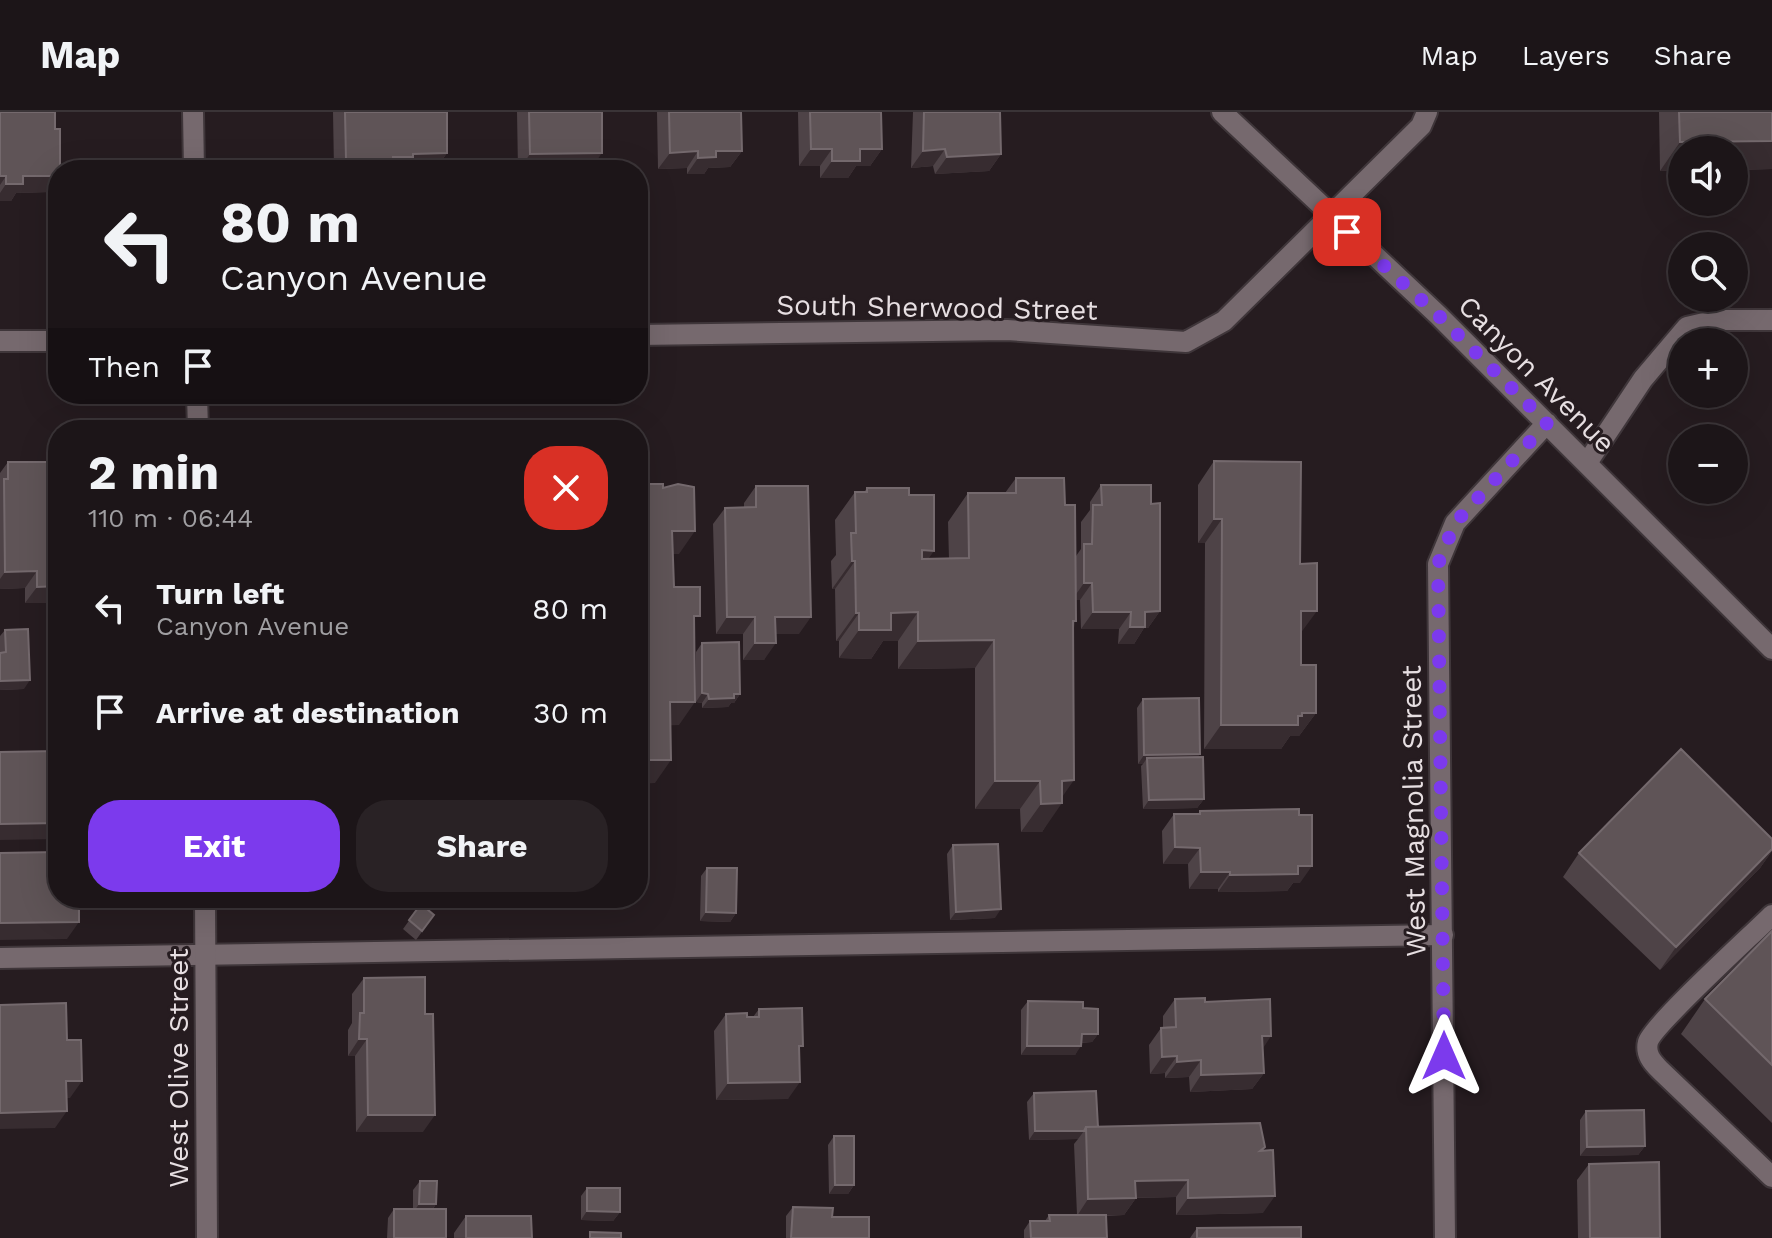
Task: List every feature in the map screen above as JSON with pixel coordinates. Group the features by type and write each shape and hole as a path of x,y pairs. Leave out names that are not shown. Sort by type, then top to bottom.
{"street":[{"path":"193,112 194,160"},
{"name":"Canyon Avenue","path":"1222,112 1438,315 1772,649"},
{"path":"1331,216 1421,126 1427,112"},
{"name":"South Sherwood Street","path":"648,335 1007,330 1186,342 1224,321 1331,216"},
{"path":"1587,463 1643,379 1687,327 1717,320 1772,320"},
{"path":"0,341 48,341"},
{"name":"West Magnolia Street","path":"1445,1238 1438,564 1455,523 1547,423"},
{"name":"West Olive Street","path":"205,908 207,1238"},
{"path":"1772,915 1666,1019 1649,1038 1647,1047 1650,1060 1772,1177"},
{"path":"0,958 1443,935"}],"building":[{"path":"0,112 55,112 55,129 60,129 60,160 48,160 48,176 23,176 23,184 6,184 6,176 0,176"},
{"path":"345,112 447,112 447,153 413,154 413,157 393,157 393,160 346,159"},
{"path":"529,112 602,112 602,153 530,154"},
{"path":"669,112 741,112 742,151 716,151 716,157 698,158 698,151 670,153"},
{"path":"810,112 881,112 882,149 860,149 860,161 832,161 832,149 811,149"},
{"path":"924,112 1000,112 1001,154 947,157 945,149 923,151"},
{"path":"1679,112 1772,112 1772,141 1748,141 1748,136 1680,136"},
{"path":"1214,461 1301,462 1300,564 1317,563 1317,611 1301,611 1301,665 1316,665 1316,713 1302,713 1298,716 1298,725 1221,725 1222,519 1214,519"},
{"path":"8,462 48,462 48,586 37,587 37,571 5,572 4,479 8,479"},
{"path":"1016,478 1064,478 1065,505 1075,505 1074,780 1062,781 1062,803 1041,804 1040,781 995,781 994,640 918,641 918,612 891,613 891,630 859,630 859,613 856,613 851,533 856,533 855,492 867,492 867,488 909,488 909,495 934,495 934,551 922,550 922,559 969,558 968,493 1016,493"},
{"path":"648,484 663,484 663,488 678,484 694,487 695,531 672,531 674,587 700,587 700,616 694,616 695,702 670,702 671,760 648,760"},
{"path":"1101,485 1151,485 1151,504 1160,503 1160,611 1145,612 1145,627 1130,627 1131,612 1093,612 1092,583 1084,583 1084,544 1092,544 1093,505 1102,505"},
{"path":"756,486 808,486 811,617 775,617 776,643 755,643 755,617 727,617 725,508 756,507"},
{"path":"28,629 30,680 0,681 0,653 6,652 5,630"},
{"path":"739,642 740,694 734,694 734,698 709,699 708,694 702,693 702,643"},
{"path":"1199,698 1200,754 1144,755 1143,699"},
{"path":"1681,749 1772,839 1772,849 1676,947 1579,853"},
{"path":"48,751 48,823 0,824 0,752"},
{"path":"1203,757 1204,799 1149,800 1147,758"},
{"path":"1299,809 1299,815 1312,815 1312,866 1298,866 1298,874 1230,875 1230,872 1201,872 1200,848 1175,847 1174,814"},
{"path":"998,844 1001,909 956,912 953,845"},
{"path":"48,852 48,908 79,908 79,922 0,923 0,853"},
{"path":"707,868 737,868 736,913 706,912"},
{"path":"418,908 426,908 434,915 422,931 409,920"},
{"path":"1772,931 1772,1065 1705,999"},
{"path":"425,977 425,1014 433,1014 435,1115 368,1115 367,1039 359,1039 360,1013 364,1013 364,978"},
{"path":"1205,998 1205,1002 1270,999 1271,1036 1262,1036 1264,1073 1201,1075 1201,1060 1177,1062 1177,1056 1162,1057 1161,1028 1176,1027 1175,999"},
{"path":"1028,1001 1083,1002 1083,1008 1098,1009 1098,1034 1082,1034 1081,1046 1027,1046"},
{"path":"66,1003 67,1040 81,1040 82,1081 66,1081 67,1111 0,1113 0,1005"},
{"path":"802,1008 800,1082 728,1083 726,1014 747,1013 747,1017 759,1017 759,1009"},
{"path":"1096,1091 1098,1127 1086,1127 1084,1131 1035,1131 1034,1093"},
{"path":"1644,1110 1645,1146 1587,1147 1586,1111"},
{"path":"1260,1123 1265,1147 1260,1151 1273,1150 1275,1196 1188,1198 1188,1180 1135,1181 1136,1198 1088,1199 1086,1127"},
{"path":"834,1136 854,1136 854,1185 835,1185"},
{"path":"1659,1162 1660,1238 1590,1238 1589,1164"},
{"path":"420,1181 437,1181 436,1204 419,1204"},
{"path":"587,1188 620,1188 620,1212 587,1211"},
{"path":"793,1207 833,1208 832,1217 869,1217 869,1238 791,1238"},
{"path":"394,1209 446,1209 446,1238 394,1238"},
{"path":"1049,1215 1106,1215 1107,1238 1031,1238 1030,1221 1050,1221"},
{"path":"466,1216 531,1216 532,1238 466,1238"},
{"path":"1301,1227 1301,1238 1197,1238 1197,1228"},
{"path":"590,1232 621,1233 621,1238 590,1238"}],"route":[{"path":"1347,232 1438,315 1547,423 1455,523 1438,564 1444,1056"}]}
